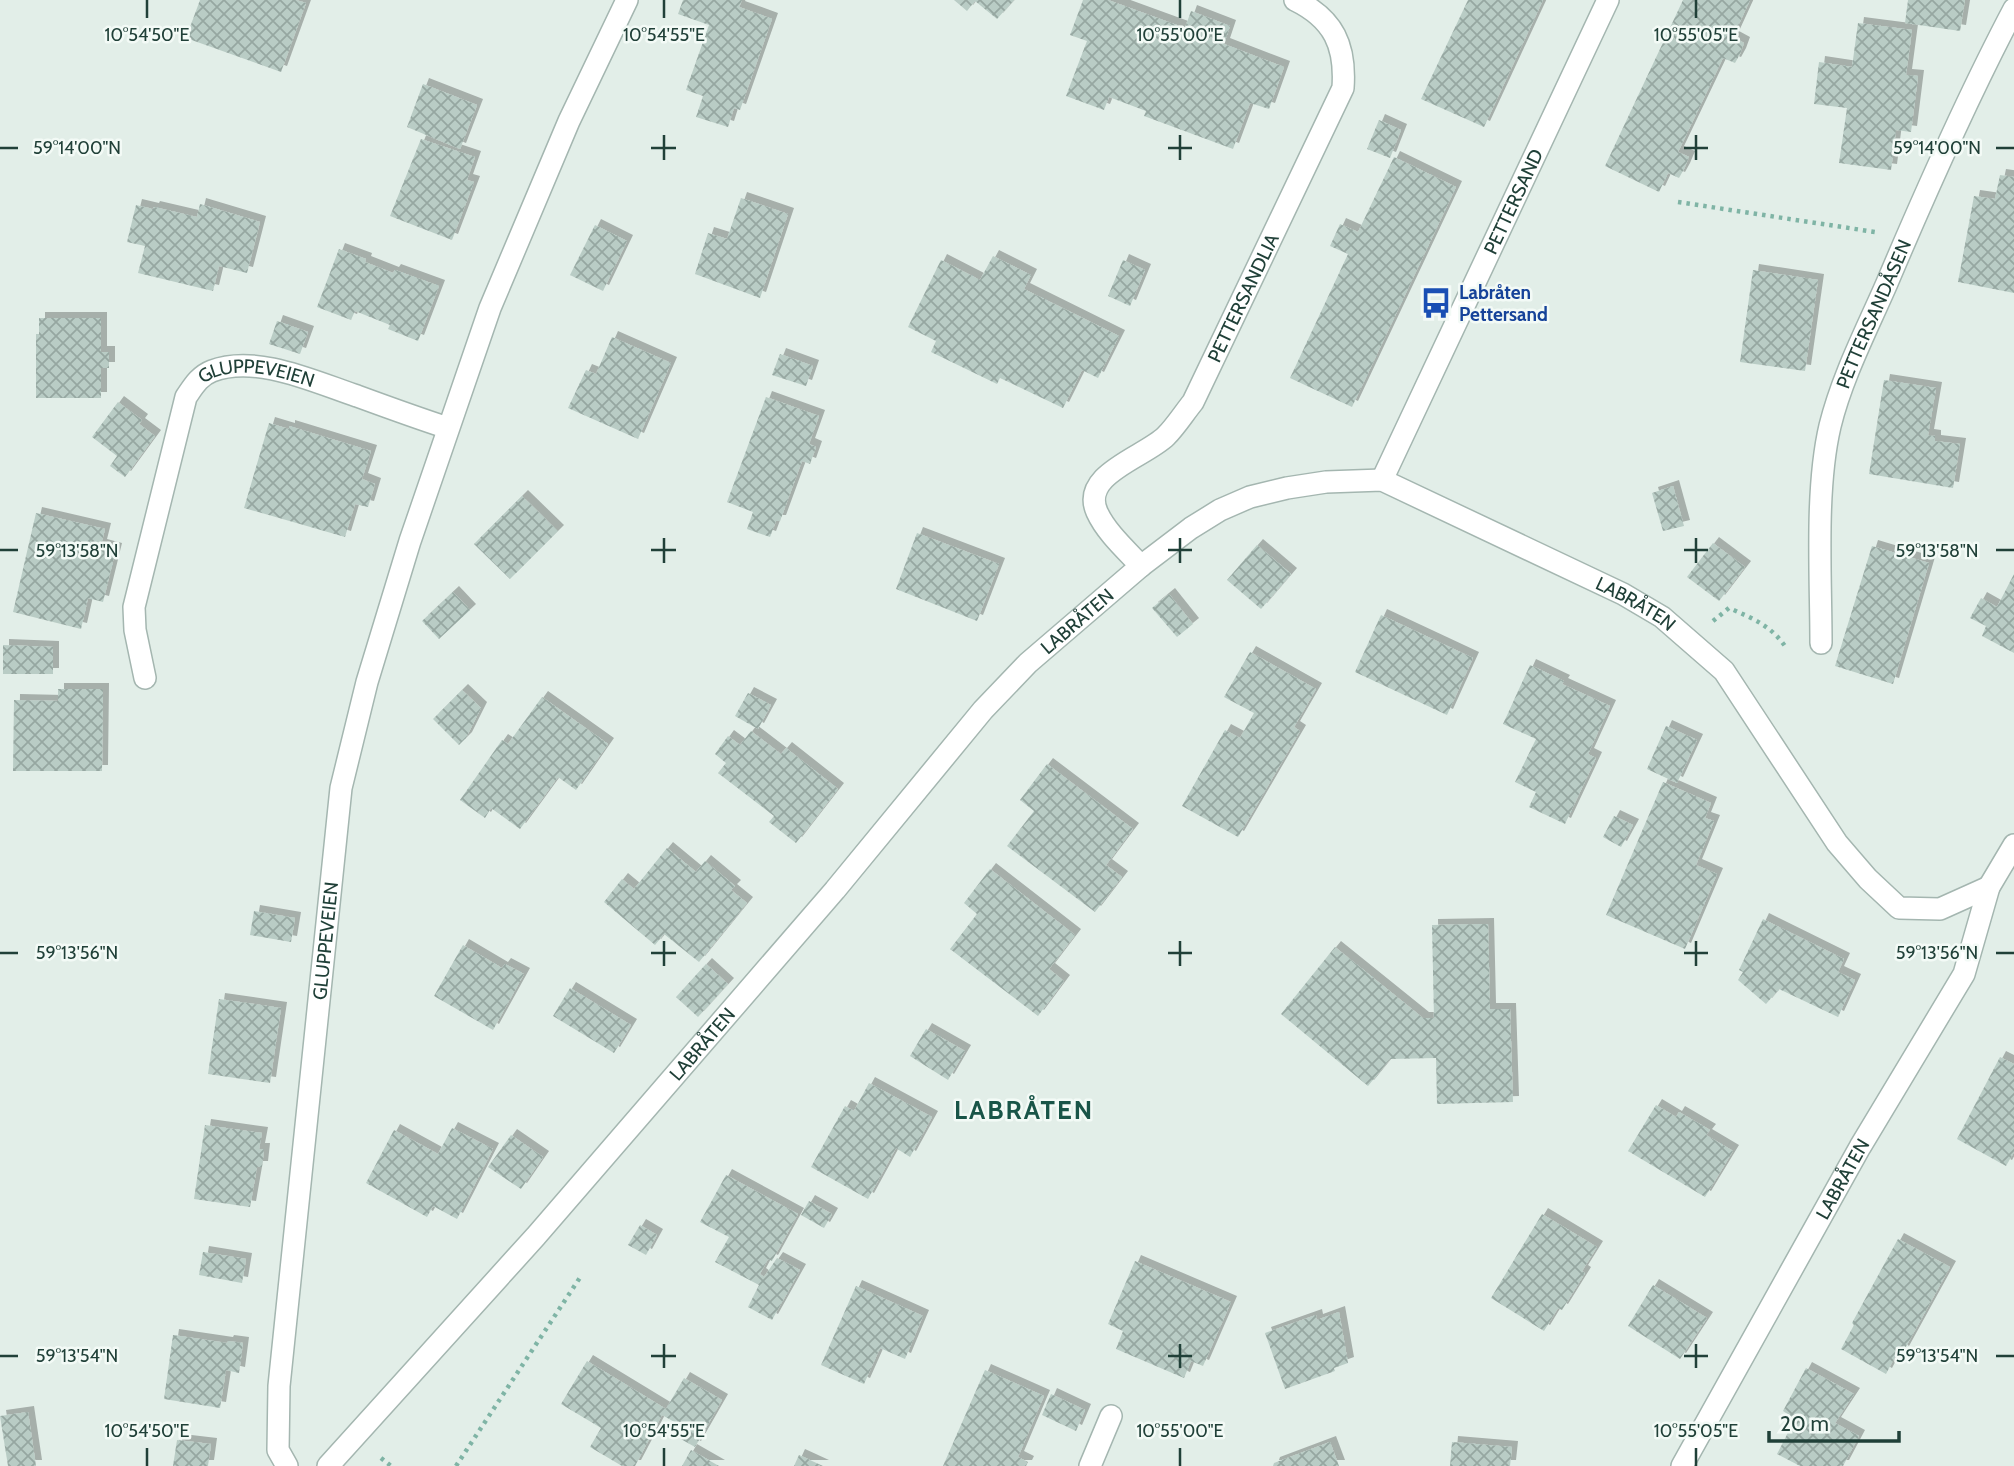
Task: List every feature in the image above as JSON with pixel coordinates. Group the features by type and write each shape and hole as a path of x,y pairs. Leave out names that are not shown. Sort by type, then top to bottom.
{"street":[{"name":"GLUPPEVEIEN","path":"286,1466 278,1450 279,1386 341,788 367,682 410,541 490,308 569,121 627,0"},
{"name":"PETTERSANDLIA","path":"1141,566 1102,522 1095,509 1095,494 1100,480 1167,436 1193,402 1343,88 1345,65 1339,43 1327,23 1311,8 1295,0"},
{"name":"PETTERSAND","path":"1382,480 1608,0"},
{"name":"PETTERSANDÅSEN","path":"1821,643 1824,469 1830,426 1843,386 1906,237 2014,9"},
{"name":"GLUPPEVEIEN","path":"145,678 135,630 134,607 186,397 197,381 211,371 262,367 293,374 448,428"},
{"name":"LABRÅTEN","path":"328,1466 645,1111 835,890 983,710 1028,663 1141,566 1191,528 1220,510 1250,497 1326,482 1382,480 1623,594 1662,617 1724,671 1837,842 1868,880 1899,908 1940,908 1989,887"},
{"name":"LABRÅTEN","path":"1682,1466 1860,1147 1964,974 1989,887 2014,845"},
{"path":"1090,1466 1111,1416"}],"path":[{"path":"1678,202 1906,237"},
{"path":"1729,608 1759,621 1777,634 1790,655 1821,643"},
{"path":"456,1466 581,1276"}],"building":[{"path":"200,0 296,0 306,3 281,72 186,38"},
{"path":"683,0 742,0 739,7 772,19 740,110 734,108 728,127 696,117 703,96 686,90 709,25 678,14"},
{"path":"954,0 1014,0 997,19 975,1 967,11"},
{"path":"1083,0 1108,0 1185,28 1191,11 1230,26 1224,44 1284,67 1269,109 1250,103 1233,149 1144,116 1146,111 1109,97 1104,110 1066,96 1087,41 1070,35"},
{"path":"1468,0 1543,0 1484,127 1421,99"},
{"path":"1683,0 1750,0 1733,37 1744,43 1740,54 1735,63 1723,58 1678,152 1689,157 1684,169 1679,178 1668,173 1659,192 1605,166"},
{"path":"1908,0 1965,0 1960,31 1905,23"},
{"path":"1858,23 1912,30 1906,75 1918,76 1911,132 1896,130 1891,170 1839,163 1847,108 1814,104 1819,62 1852,67"},
{"path":"423,84 477,105 460,149 407,127"},
{"path":"1379,120 1401,130 1390,158 1367,149"},
{"path":"421,139 475,157 467,180 474,182 452,240 390,216"},
{"path":"1394,157 1456,187 1352,407 1290,378 1348,254 1330,246 1340,224 1358,232"},
{"path":"2000,175 2014,177 2014,293 1958,282 1974,196 1995,199"},
{"path":"741,198 788,214 760,298 695,274 708,233 727,239"},
{"path":"200,204 260,222 247,273 219,266 213,291 138,273 145,246 127,242 136,205 197,217"},
{"path":"595,225 627,241 603,291 570,275"},
{"path":"339,249 393,273 395,270 439,286 418,341 388,329 390,325 355,311 351,320 317,307"},
{"path":"993,256 1031,275 1024,289 1119,336 1098,378 1082,370 1063,408 1000,378 997,384 931,352 936,341 908,327 941,260 980,280"},
{"path":"1123,260 1145,270 1130,306 1108,296"},
{"path":"1753,270 1818,280 1805,371 1740,362"},
{"path":"39,318 101,318 101,352 109,352 109,368 101,368 101,398 36,398 36,334 39,334"},
{"path":"277,321 308,332 300,354 269,344"},
{"path":"612,337 671,363 638,439 568,408 586,370 596,374"},
{"path":"780,354 813,366 806,386 772,375"},
{"path":"1884,380 1936,388 1928,435 1935,436 1935,441 1960,444 1953,488 1869,474"},
{"path":"766,397 819,416 809,444 816,447 810,464 802,461 780,521 776,521 770,537 747,529 753,512 727,502"},
{"path":"118,402 142,420 139,424 155,436 125,477 110,466 117,456 92,437"},
{"path":"269,423 289,429 289,426 371,451 362,479 375,484 368,507 355,504 345,537 244,508"},
{"path":"1673,486 1684,526 1663,531 1652,493"},
{"path":"522,496 558,531 510,579 474,544"},
{"path":"36,513 105,529 101,545 116,549 103,602 88,598 81,629 13,612"},
{"path":"917,533 999,564 977,621 896,589"},
{"path":"1713,543 1745,567 1719,601 1687,577"},
{"path":"1257,545 1291,574 1261,609 1227,580"},
{"path":"1872,546 1929,563 1893,684 1835,666"},
{"path":"2014,574 2014,653 1982,636 1986,626 1970,618 1981,598 1997,607"},
{"path":"453,592 470,610 439,639 422,621"},
{"path":"1169,594 1193,624 1177,637 1152,608"},
{"path":"1381,615 1473,658 1447,715 1355,672"},
{"path":"3,645 53,647 53,674 3,674"},
{"path":"1250,652 1316,689 1294,727 1300,731 1238,837 1182,806 1225,730 1240,738 1254,713 1224,697"},
{"path":"1530,665 1564,681 1562,684 1610,706 1588,754 1596,758 1565,824 1529,807 1536,792 1515,782 1536,739 1503,724"},
{"path":"58,689 103,689 102,771 13,771 14,700 58,701"},
{"path":"462,690 481,708 466,738 459,745 433,719"},
{"path":"748,693 771,705 758,729 735,716"},
{"path":"542,697 608,744 576,790 558,777 520,829 491,808 485,818 460,800 502,740 508,744"},
{"path":"1666,726 1697,740 1677,783 1647,769"},
{"path":"751,731 781,754 786,748 838,789 796,843 769,822 774,816 718,773 726,763 715,754 728,736 740,745"},
{"path":"1047,764 1133,829 1106,865 1122,877 1095,912 1007,846 1034,811 1020,800"},
{"path":"1663,782 1711,803 1705,818 1714,821 1696,865 1717,874 1685,949 1606,915"},
{"path":"1614,816 1633,825 1621,847 1603,837"},
{"path":"667,848 696,872 705,861 735,886 731,890 747,903 699,962 664,934 655,945 604,902 622,879 634,889"},
{"path":"990,869 1075,935 1049,969 1064,981 1038,1016 950,949 977,914 964,903"},
{"path":"254,911 295,918 291,942 250,935"},
{"path":"1763,919 1844,959 1838,972 1855,980 1838,1017 1779,989 1766,1004 1738,980 1743,972 1739,970"},
{"path":"1488,924 1490,1009 1510,1009 1513,1102 1437,1104 1436,1058 1390,1059 1368,1086 1281,1014 1335,947 1423,1018 1434,1018 1432,925"},
{"path":"463,945 502,968 505,964 524,974 493,1030 434,996"},
{"path":"706,964 728,984 698,1017 676,997"},
{"path":"570,988 631,1025 614,1053 553,1016"},
{"path":"219,999 281,1008 270,1083 208,1074"},
{"path":"926,1029 965,1051 948,1080 910,1056"},
{"path":"2000,1057 2014,1064 2014,1152 2006,1166 1957,1139"},
{"path":"869,1083 932,1117 910,1157 896,1148 868,1199 811,1167 845,1106 854,1111"},
{"path":"1656,1105 1676,1117 1679,1112 1710,1130 1706,1135 1733,1151 1705,1197 1628,1151"},
{"path":"205,1125 262,1133 259,1149 264,1149 262,1167 257,1167 250,1207 194,1199"},
{"path":"452,1128 493,1149 457,1219 433,1206 427,1217 366,1183 394,1130 438,1154"},
{"path":"511,1135 543,1157 521,1189 488,1167"},
{"path":"726,1175 798,1214 772,1261 768,1259 760,1274 764,1277 777,1258 800,1270 772,1320 748,1307 759,1285 715,1262 729,1237 700,1222"},
{"path":"809,1201 832,1214 824,1228 801,1215"},
{"path":"1542,1214 1597,1247 1582,1271 1585,1273 1562,1310 1558,1308 1544,1331 1491,1298"},
{"path":"640,1225 657,1235 646,1255 628,1245"},
{"path":"1898,1239 1950,1267 1903,1352 1899,1349 1886,1374 1841,1349 1854,1325 1852,1323"},
{"path":"203,1252 246,1259 242,1283 199,1275"},
{"path":"1135,1261 1231,1302 1203,1366 1191,1361 1184,1378 1116,1349 1123,1331 1108,1324"},
{"path":"1653,1285 1707,1318 1680,1359 1628,1326"},
{"path":"856,1286 923,1316 905,1359 880,1348 864,1384 821,1365"},
{"path":"1339,1312 1348,1363 1334,1368 1335,1371 1285,1389 1265,1333 1316,1315 1317,1320"},
{"path":"173,1335 243,1343 239,1373 226,1370 220,1408 164,1399"},
{"path":"587,1361 666,1409 684,1378 722,1400 695,1447 679,1438 685,1428 662,1415 635,1466 622,1466 590,1447 601,1428 561,1404"},
{"path":"1806,1368 1854,1394 1835,1423 1859,1436 1843,1466 1800,1466 1777,1454 1795,1419 1783,1411"},
{"path":"985,1370 1044,1396 1018,1457 1028,1462 1026,1466 943,1466"},
{"path":"1051,1394 1085,1410 1076,1431 1042,1415"},
{"path":"28,1412 36,1466 8,1466 0,1416"},
{"path":"177,1440 211,1444 208,1466 173,1466"},
{"path":"1330,1442 1339,1466 1273,1466 1274,1463"},
{"path":"1452,1442 1512,1447 1510,1466 1450,1466"},
{"path":"691,1450 719,1466 682,1466"},
{"path":"799,1455 823,1466 794,1466"}],"place":[{"name":"Labråten Pettersand","path":"1436,303"}],"district":[{"name":"LABRÅTEN","path":"1024,1110"}]}
